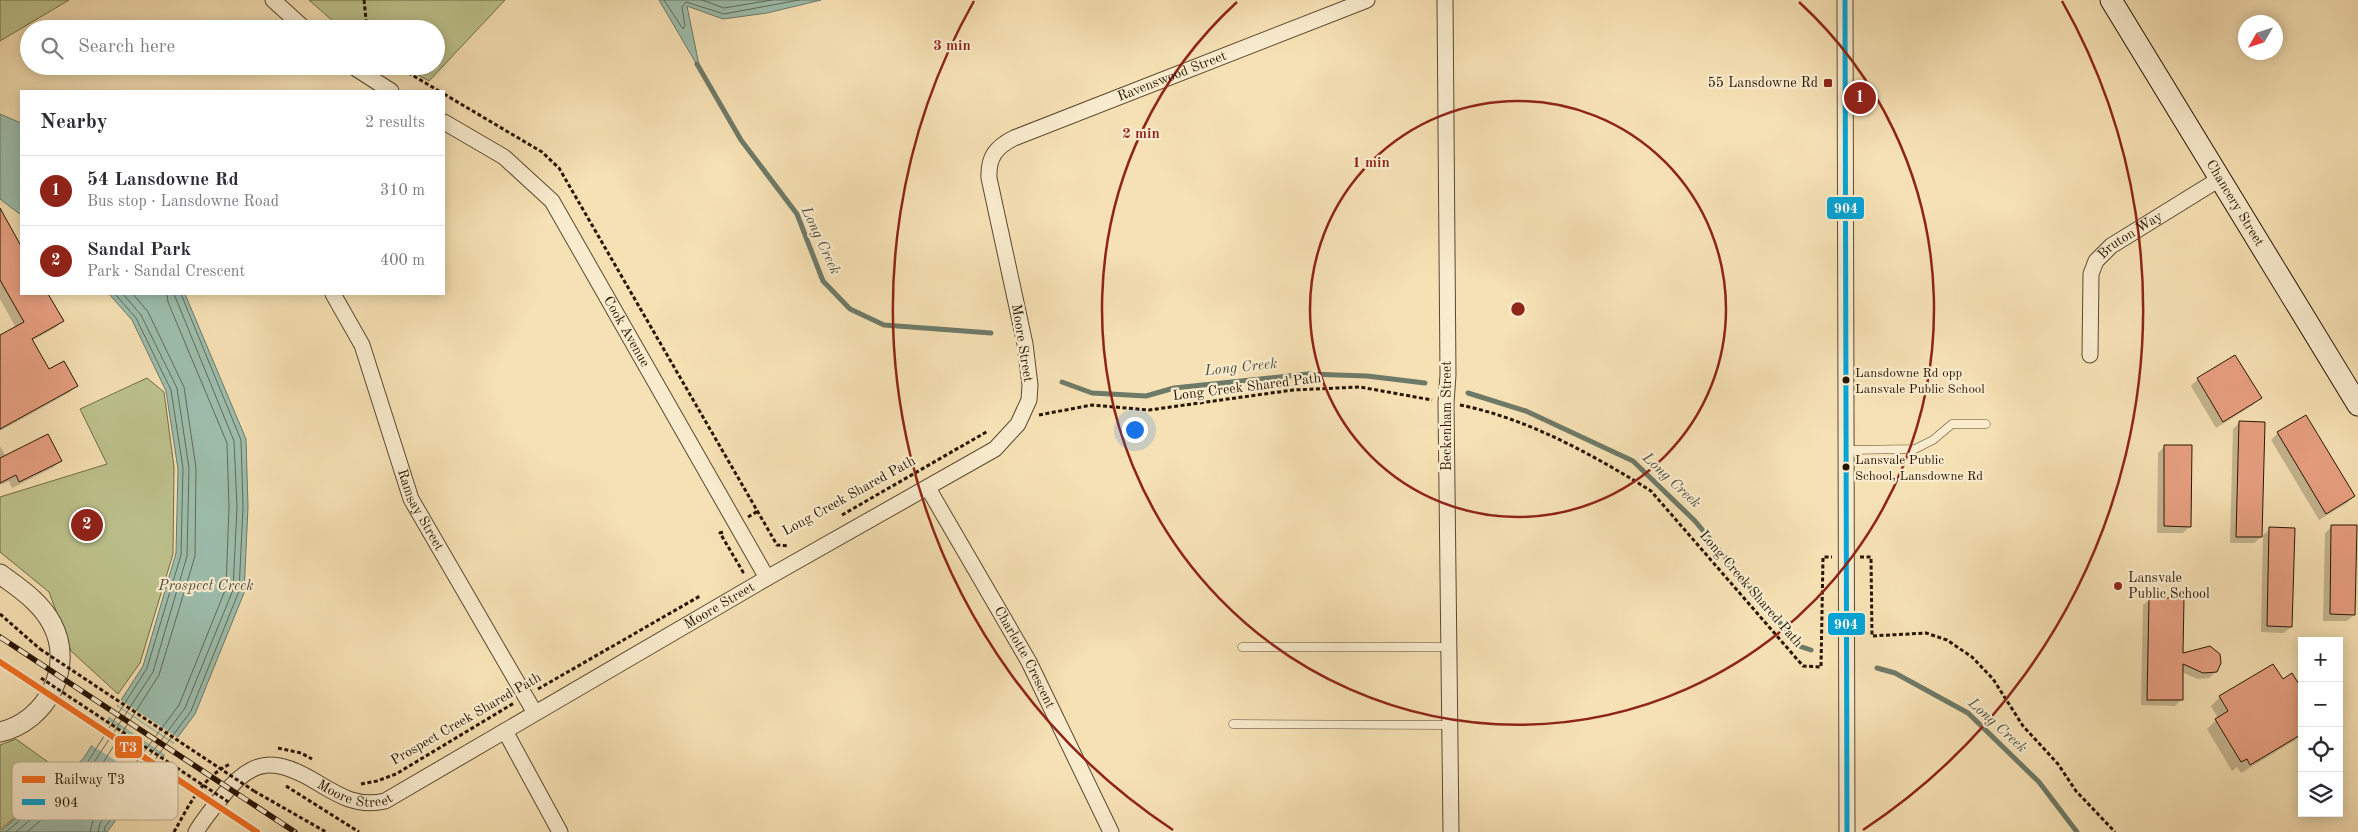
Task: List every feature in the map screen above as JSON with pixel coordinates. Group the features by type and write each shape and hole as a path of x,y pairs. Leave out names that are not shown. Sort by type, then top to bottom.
{"main road":[{"name":"Chancery Street","path":"2111,0 2358,405"}],"street":[{"path":"273,0 295,20"},
{"name":"Ravenswood Street","path":"989,166 993,153 1001,144 1014,138 1366,0"},
{"name":"Beckenham Street","path":"1445,0 1448,375 1446,403 1451,832"},
{"path":"1846,0 1847,832"},
{"path":"366,75 389,90"},
{"name":"Cook Avenue","path":"445,123 504,157 552,201 767,578"},
{"name":"Moore Street","path":"196,832 232,783 242,773 252,768 267,765 283,765 347,800 360,803 373,804 397,794 767,578 995,450 1018,424 1029,400 1030,385 1028,364 989,166"},
{"name":"Bruton Way","path":"2090,354 2091,282 2096,261 2111,246 2221,178"},
{"name":"Ramsay Street","path":"334,295 362,345 411,499 535,713"},
{"name":"Charlotte Crescent","path":"928,488 1029,662 1111,832"},
{"path":"0,574 42,608 58,636 60,650 58,678 48,699 30,718 0,732"},
{"path":"504,732 560,832"}],"lane":[{"path":"1848,450 1915,449 1933,440 1952,424 1986,424"},
{"path":"1242,647 1450,646"},
{"path":"1232,724 1450,725"}],"path":[{"path":"364,0 366,20"},
{"path":"412,75 437,90"},
{"name":"Long Creek Shared Path","path":"1039,415 1092,405 1149,410 1293,390 1350,387 1360,387 1428,399"},
{"name":"Long Creek Shared Path","path":"1470,407 1524,424 1620,472 1651,491 1803,666 1821,667 1823,557"},
{"name":"Long Creek Shared Path","path":"839,517 994,427"},
{"name":"Long Creek Shared Path","path":"758,511 777,544 788,546 796,541"},
{"path":"720,533 743,572 734,577"},
{"path":"1871,557 1872,636 1926,633 1947,640 1972,657 1993,679 2023,726 2058,764 2076,791 2115,832"},
{"name":"Prospect Creek Shared Path","path":"358,784 377,781 396,774 525,696 701,596"},
{"path":"0,614 40,650 254,792 326,832"},
{"path":"41,678 168,762"},
{"path":"275,748 300,753 316,762"},
{"path":"174,832 194,796 224,767 235,761"},
{"path":"178,769 230,803"},
{"path":"283,784 359,832"}],"green space":[{"path":"0,0 69,0 35,20 20,20 20,29 0,41"},
{"path":"309,0 505,0 445,64 445,20 332,20"},
{"path":"418,75 435,75 429,81"},
{"path":"147,378 164,392 174,467 173,554 140,663 118,694 71,651 49,592 0,552 0,497 107,464 80,409"},
{"path":"16,739 48,762 12,762 12,820 0,830 0,745"}],"water":[{"path":"659,0 821,0 767,13 723,19 687,6 700,70"},
{"path":"0,114 20,123 20,214 0,199"},
{"name":"Prospect Creek","path":"110,295 185,295 246,439 248,507 244,593 195,714 159,762 80,762 143,666 176,553 178,469 166,391 132,320"},
{"name":"Prospect Creek","path":"14,820 116,820 107,832 0,832"}],"pier":[{"path":"119,699 180,739 176,744 116,704"},
{"path":"115,705 175,745 167,756 108,716"},
{"path":"106,719 165,758 162,762 117,762 90,744"}],"building":[{"path":"0,208 20,244 20,295 49,295 64,321 32,339 49,369 64,361 78,386 0,429 0,335 24,322 0,280"},
{"path":"2235,355 2262,398 2223,422 2197,378"},
{"path":"2306,415 2355,496 2326,514 2277,432"},
{"path":"2239,421 2265,422 2262,537 2236,537"},
{"path":"48,434 62,461 19,482 16,475 0,483 0,458"},
{"path":"2164,445 2192,445 2191,527 2164,526"},
{"path":"2331,525 2357,525 2355,615 2330,614"},
{"path":"2269,527 2295,528 2292,627 2267,626"},
{"path":"2149,598 2184,598 2183,653 2210,646 2220,654 2221,663 2217,672 2203,673 2183,664 2183,700 2147,700"},
{"path":"2273,664 2283,679 2292,673 2298,683 2298,736 2250,765 2247,759 2241,762 2215,719 2228,711 2219,696"}],"waterway":[{"name":"Long Creek","path":"697,64 741,140 797,214 823,281 850,309 884,325 991,333"},
{"name":"Long Creek","path":"1062,382 1092,393 1146,396 1174,388 1308,374 1367,376 1425,383"},
{"name":"Long Creek","path":"1468,393 1526,411 1633,461 1695,521 1799,646 1811,650"},
{"name":"Long Creek","path":"1877,668 1895,673 1968,713 2039,782 2077,832"}],"railway":[{"path":"0,637 295,832"}],"rail line":[{"name":"T3","path":"0,662 151,762"},
{"name":"T3","path":"178,780 257,832"}],"transit line":[{"name":"904","path":"1845,0 1847,832"}],"place":[{"name":"55 Lansdowne Rd","path":"1828,83"},
{"name":"54 Lansdowne Rd","path":"1860,98"},
{"name":"Lansdowne Rd opp Lansvale Public School","path":"1846,380"},
{"name":"Lansvale Public School, Lansdowne Rd","path":"1846,467"},
{"name":"Sandal Park","path":"87,525"},
{"name":"Lansvale Public School","path":"2118,586"}]}
